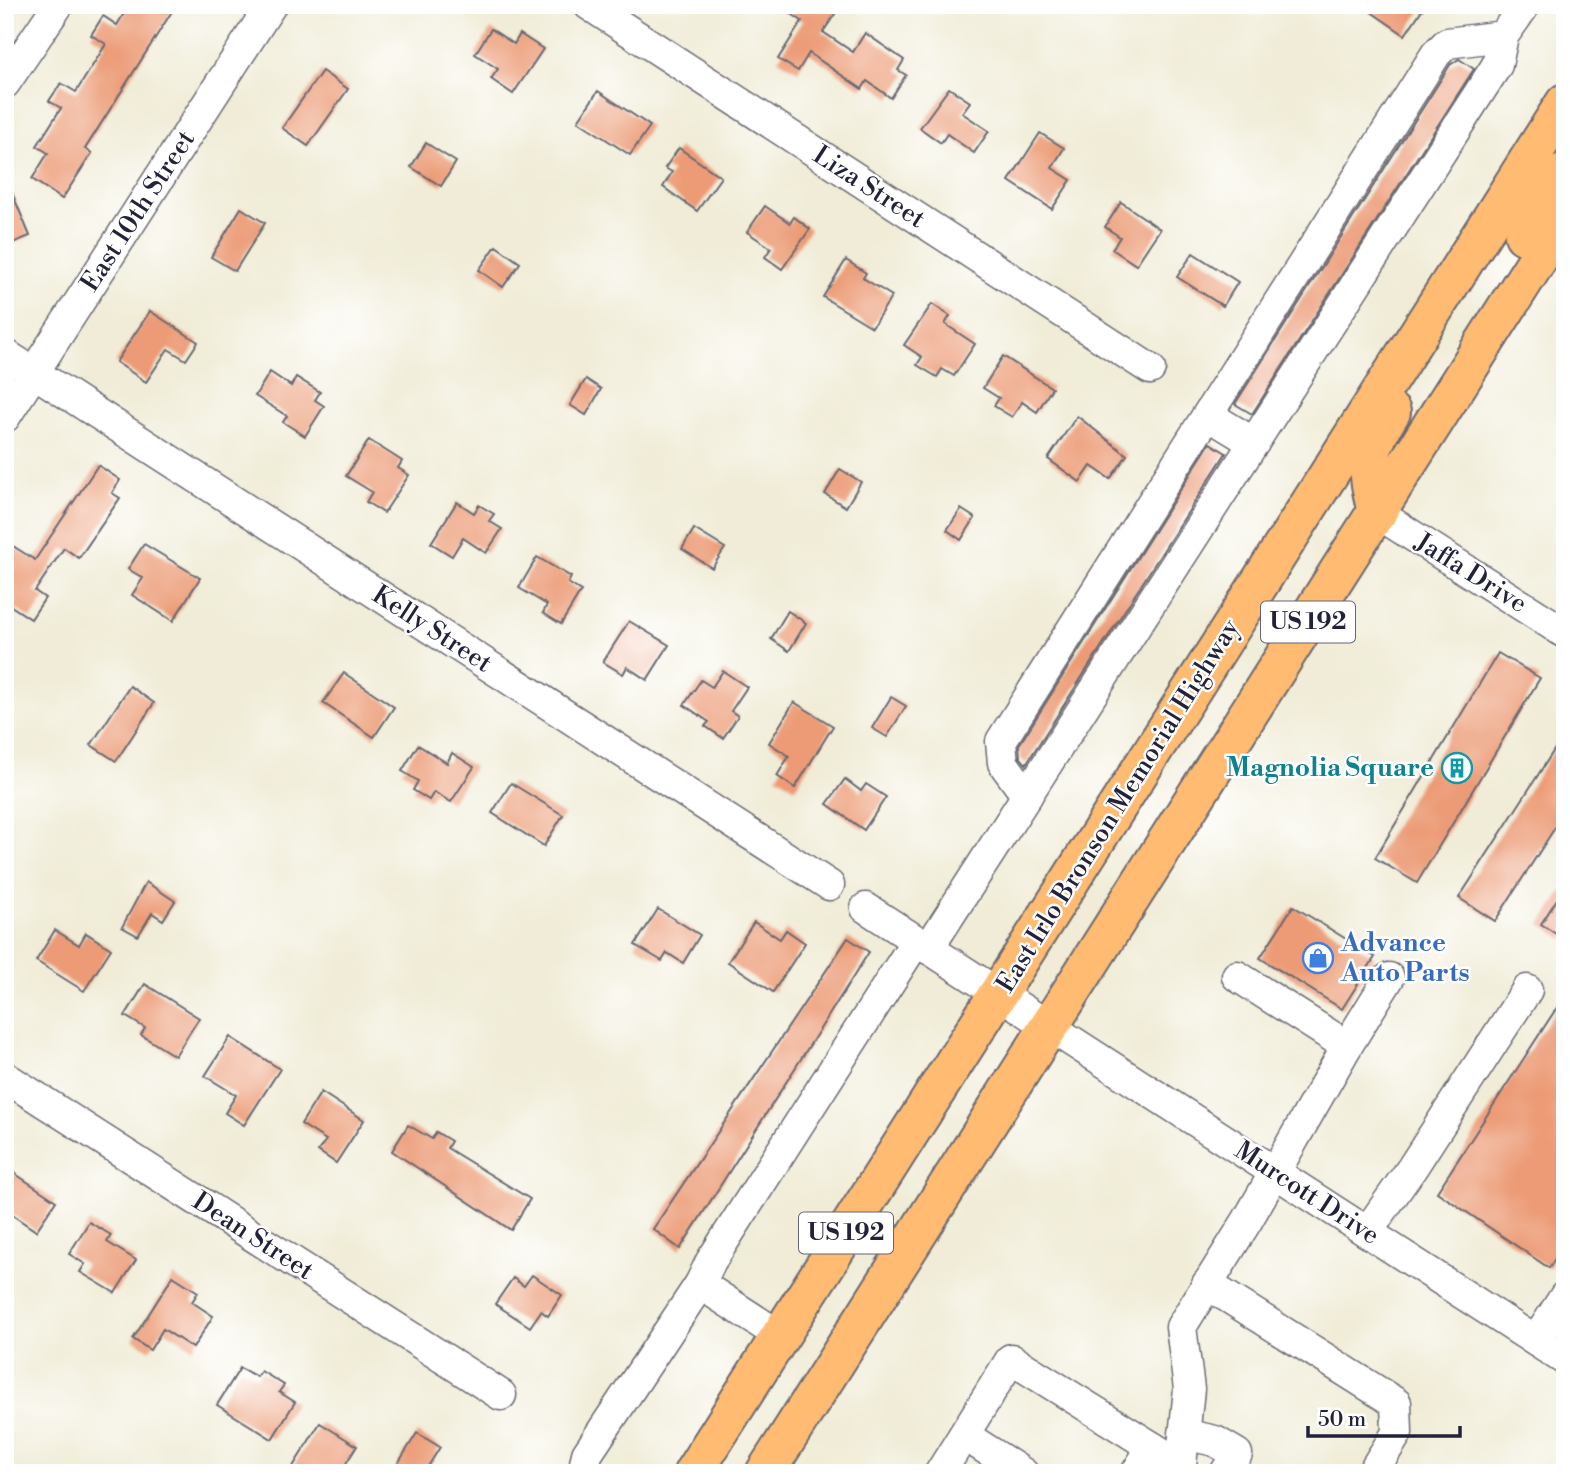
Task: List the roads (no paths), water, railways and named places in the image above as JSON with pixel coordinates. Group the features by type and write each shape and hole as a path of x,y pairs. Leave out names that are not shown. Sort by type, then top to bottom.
{"highway":[{"name":"East Irlo Bronson Memorial Highway","path":"693,1473 1565,103"},
{"path":"1377,513 1368,475 1371,445 1565,139"},
{"path":"1453,393 1447,358 1565,172"},
{"name":"US 192","path":"765,1473 1565,216"}],"street":[{"path":"5,83 58,5"},
{"name":"East 10th Street","path":"5,417 271,5"},
{"name":"Liza Street","path":"589,5 1150,369"},
{"path":"583,1473 587,1454 700,1283 711,1261 922,945 1027,796 1497,65 1503,36 1525,5"},
{"path":"1027,796 1003,763 1002,741 1441,48 1447,43 1503,36"},
{"name":"Kelly Street","path":"5,354 829,885"},
{"path":"1208,415 1254,443"},
{"name":"Jaffa Drive","path":"1377,513 1565,633"},
{"path":"866,908 1049,1026"},
{"path":"1237,976 1347,1046"},
{"path":"1179,1469 1189,1389 1181,1327 1389,978"},
{"path":"1367,1232 1412,1168 1527,990"},
{"name":"Murcott Drive","path":"1049,1026 1565,1360"},
{"name":"Dean Street","path":"5,1077 501,1395"},
{"path":"700,1283 780,1336"},
{"path":"1207,1284 1396,1403 1397,1433 1372,1473"},
{"path":"1536,1341 1565,1296"},
{"path":"940,1473 1011,1359 1153,1447 1179,1469"},
{"path":"1184,1434 1215,1441 1237,1454 1225,1473"},
{"path":"964,1435 1023,1473"},
{"path":"1136,1473 1153,1447"}],"place":[{"name":"Magnolia Square","path":"1457,768"},
{"name":"Advance Auto Parts","path":"1318,958"}]}
